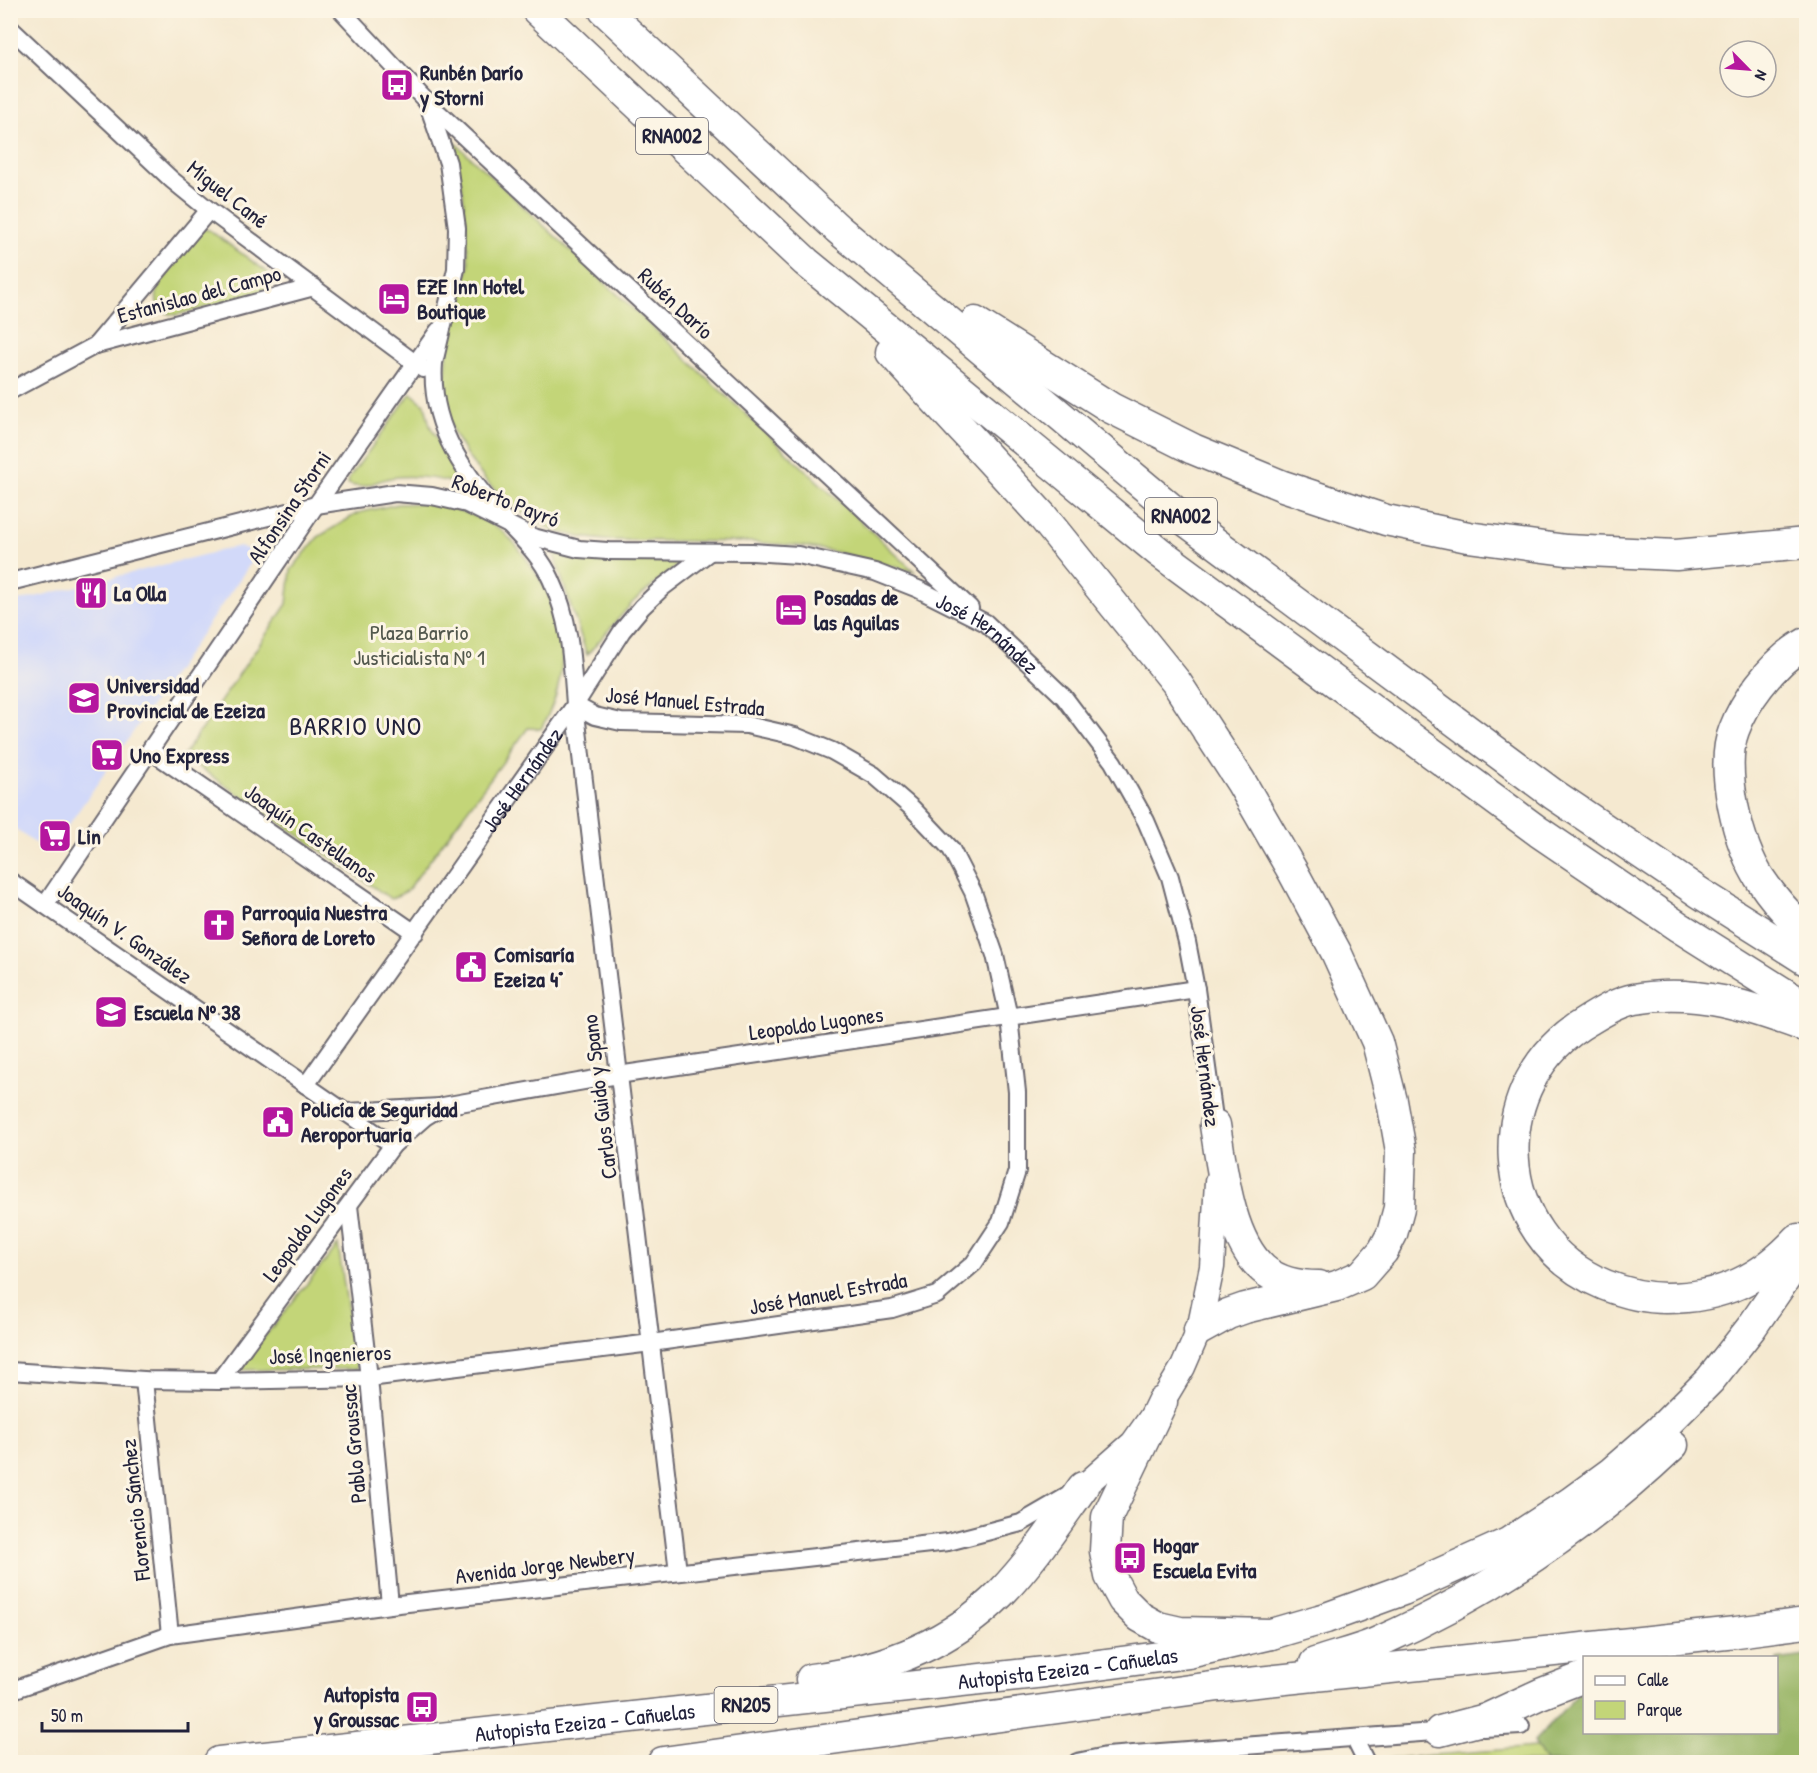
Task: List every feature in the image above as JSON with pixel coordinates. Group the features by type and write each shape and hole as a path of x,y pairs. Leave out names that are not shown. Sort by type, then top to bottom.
{"highway":[{"name":"RNA002","path":"537,10 806,262 1159,552 1539,832 1679,927 1806,1007"},
{"name":"RNA002","path":"604,10 838,229 1195,528 1553,794 1700,893 1806,960"},
{"path":"838,229 1012,347 1111,408 1194,449 1282,486 1386,520 1468,537 1577,550 1676,555 1806,543"},
{"path":"806,262 1043,517 1176,681 1241,782 1293,872 1336,952 1377,1042 1392,1101 1401,1151 1399,1208 1392,1234 1383,1251 1362,1275 1337,1286 1245,1308 1228,1314 1199,1330"},
{"path":"1806,643 1797,648 1768,674 1749,699 1733,730 1728,760 1736,819 1745,848 1760,880 1806,932"},
{"path":"1806,1028 1749,1007 1715,999 1686,996 1631,999 1578,1026 1555,1045 1531,1076 1518,1112 1513,1145 1514,1171 1523,1205 1538,1232 1552,1250 1570,1266 1590,1279 1618,1290 1650,1298 1680,1298 1706,1295 1730,1288 1758,1275 1779,1260 1806,1230"},
{"path":"1215,1125 1228,1204 1246,1246 1263,1269 1284,1281 1304,1286 1337,1286"},
{"path":"1162,1402 1107,1517 1105,1551 1110,1576 1123,1600 1140,1617 1158,1627 1180,1632 1271,1634 1326,1618 1403,1590 1508,1543 1580,1496 1659,1431 1710,1380 1751,1328 1806,1248"},
{"path":"1219,1686 1315,1663 1374,1643 1450,1608 1584,1521 1626,1489 1705,1413 1770,1335 1806,1281"},
{"path":"678,1712 760,1685 843,1675 891,1662 936,1642 967,1621 1000,1593 1045,1541 1083,1487"},
{"path":"1219,1686 1806,1623"},
{"path":"1651,1656 1736,1632"},
{"name":"Autopista Ezeiza - Cañuelas","path":"219,1762 874,1692 1134,1661 1189,1653 1271,1634"},
{"path":"1440,1731 1486,1719 1583,1677"},
{"name":"Autopista Ezeiza - Cañuelas","path":"663,1762 1219,1686"}],"street":[{"name":"Rubén Darío","path":"341,10 427,102 986,623"},
{"name":"Miguel Cané","path":"10,28 172,180 433,378"},
{"name":"Alfonsina Storni","path":"45,904 316,505 444,323 456,269 457,228 448,163 427,102"},
{"name":"Estanislao del Campo","path":"96,345 209,210"},
{"name":"Estanislao del Campo","path":"10,391 96,345 314,287"},
{"name":"Carlos Guido y Spano","path":"444,323 434,363 433,378 447,441 472,480 535,553 551,578 563,610 570,646 618,1075 678,1572"},
{"name":"Roberto Payró","path":"10,582 316,505 395,493 414,494 467,504 533,537 579,549 708,553"},
{"name":"José Hernández","path":"306,1085 575,705 622,631 663,587 708,553 752,552 798,555 875,572 918,589 986,623 1064,697 1113,762 1146,821 1170,877 1187,942 1215,1125 1216,1223 1212,1267 1199,1330 1183,1367 1133,1443 1083,1487"},
{"name":"José Manuel Estrada","path":"575,705 595,716 621,722 747,725 795,736 832,751 874,775 912,808 951,849 973,892 995,955 1009,1017 1017,1092 1017,1171 1001,1222 974,1263 937,1295 892,1310 651,1343"},
{"name":"Joaquín Castellanos","path":"151,751 415,933"},
{"name":"Joaquín V. González","path":"10,881 393,1145"},
{"name":"Leopoldo Lugones","path":"347,1112 443,1106 618,1075 1196,989"},
{"name":"Leopoldo Lugones","path":"219,1381 393,1145 425,1117 443,1106"},
{"name":"Pablo Groussac","path":"349,1206 369,1378 390,1605"},
{"name":"José Ingenieros","path":"10,1371 144,1380 369,1378 651,1343"},
{"name":"Florencio Sánchez","path":"144,1380 170,1635"},
{"name":"Avenida Jorge Newbery","path":"10,1691 170,1635 390,1605 948,1542 1021,1523 1083,1487"},
{"path":"1077,1762 1106,1756 1521,1726"},
{"path":"1354,1737 1366,1762"}],"shaded area":[{"name":"Universidad Provincial de Ezeiza","path":"239,546 252,551 255,557 49,853 11,826 11,603"}],"green space":[{"path":"452,140 915,572 836,552 801,546 752,542 605,540 580,537 552,530 512,506 486,481 468,457 454,434 448,416 444,389 449,338 469,266 463,192"},
{"path":"209,230 274,277 276,281 269,292 176,315 164,312 158,306 156,297 159,285 199,231"},
{"path":"411,393 425,405 430,426 456,471 457,476 453,483 430,478 405,477 390,478 364,486 348,484 349,478"},
{"name":"Plaza Barrio Justicialista Nº 1","path":"434,503 467,513 491,524 508,537 522,553 543,584 556,613 562,643 561,674 554,701 541,729 528,728 407,891 391,899 183,756 287,604 291,570 318,537 358,513 398,504"},
{"path":"553,552 680,563 633,602 587,655"},
{"path":"338,1245 357,1369 238,1370"},
{"path":"1806,1656 1806,1762 1546,1762 1534,1742 1583,1688 1583,1734 1778,1734 1778,1660"},
{"path":"1744,1734 1778,1734 1806,1762 1387,1762 1385,1759"}],"place":[{"name":"Runbén Darío y Storni","path":"397,85"},
{"name":"EZE Inn Hotel Boutique","path":"394,299"},
{"name":"La Olla","path":"91,593"},
{"name":"Posadas de las Aguilas","path":"791,610"},
{"name":"Universidad Provincial de Ezeiza","path":"84,698"},
{"name":"Uno Express","path":"107,755"},
{"name":"Lin","path":"55,836"},
{"name":"Parroquia Nuestra Señora de Loreto","path":"219,925"},
{"name":"Comisaría Ezeiza 4°","path":"471,967"},
{"name":"Escuela Nº 38","path":"111,1012"},
{"name":"Policía de Seguridad Aeroportuaria","path":"278,1122"},
{"name":"Hogar Escuela Evita","path":"1130,1558"},
{"name":"Autopista y Groussac","path":"422,1707"}],"district":[{"name":"BARRIO UNO","path":"356,726"}]}
